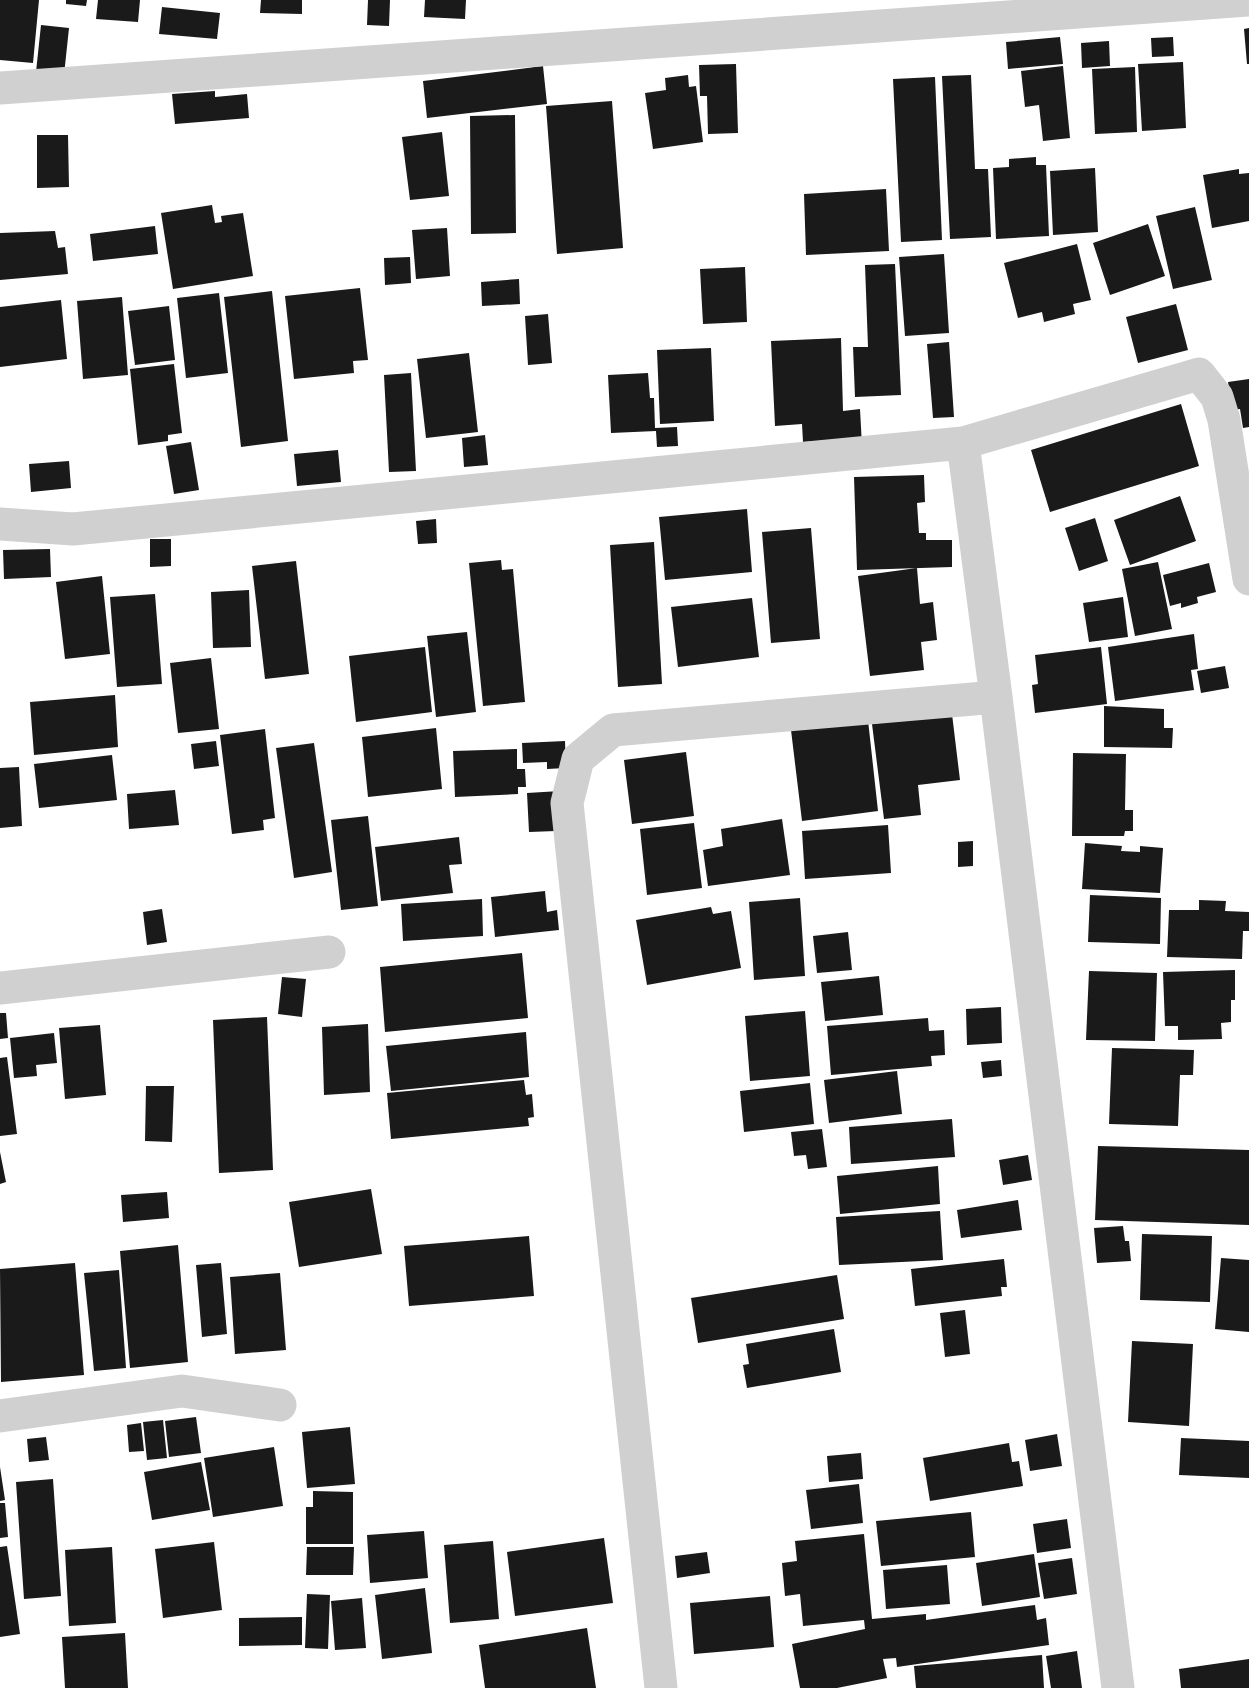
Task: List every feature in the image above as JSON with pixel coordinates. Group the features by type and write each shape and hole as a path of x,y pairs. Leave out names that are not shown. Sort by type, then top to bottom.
{"street":[{"path":"0,88 1249,0"},
{"path":"0,524 73,529 963,444 1199,374 1217,397 1224,420 1249,579"},
{"path":"963,444 1118,1688"},
{"path":"661,1688 567,803 578,759 613,729 996,697"},
{"path":"0,988 329,952"},
{"path":"0,1416 182,1391 280,1405"}],"building":[{"path":"0,0 39,0 33,63 0,60"},
{"path":"66,0 87,0 86,6 66,4"},
{"path":"98,0 140,0 138,22 96,19"},
{"path":"261,0 302,0 302,14 260,13"},
{"path":"368,0 390,0 389,26 367,25"},
{"path":"425,0 466,0 465,19 424,17"},
{"path":"162,7 220,13 217,39 159,34"},
{"path":"41,25 69,28 64,75 36,72"},
{"path":"1249,28 1249,64 1247,64 1244,29"},
{"path":"1060,37 1063,64 1008,69 1006,42"},
{"path":"1173,37 1174,56 1152,57 1151,38"},
{"path":"1109,41 1110,66 1082,68 1081,43"},
{"path":"1183,62 1186,128 1142,131 1138,64"},
{"path":"736,64 738,133 708,134 707,96 700,96 699,65"},
{"path":"543,66 547,104 427,118 423,81"},
{"path":"1063,66 1070,138 1043,141 1039,105 1025,107 1021,71"},
{"path":"1135,67 1137,132 1095,134 1092,69"},
{"path":"688,75 689,87 696,86 703,142 653,149 645,93 666,90 665,78"},
{"path":"971,75 975,169 988,169 991,237 950,239 942,76"},
{"path":"935,77 942,240 901,242 893,79"},
{"path":"215,91 215,97 247,94 249,118 175,124 172,94"},
{"path":"612,101 623,248 557,254 546,106"},
{"path":"515,115 516,233 471,234 470,116"},
{"path":"442,132 449,196 410,200 402,137"},
{"path":"37,135 68,135 69,187 37,188"},
{"path":"1036,157 1036,165 1046,165 1049,236 996,239 993,168 1009,167 1009,159"},
{"path":"1095,168 1098,232 1053,235 1050,171"},
{"path":"1239,169 1239,174 1249,173 1249,221 1212,228 1203,175"},
{"path":"886,189 889,251 806,255 804,194"},
{"path":"212,205 215,223 222,222 221,216 243,213 253,276 173,289 161,213"},
{"path":"1195,207 1212,280 1173,289 1156,216"},
{"path":"1148,224 1165,276 1110,295 1093,243"},
{"path":"155,226 158,254 93,261 90,234"},
{"path":"447,228 450,276 416,279 412,230"},
{"path":"55,231 58,248 65,247 68,274 0,280 0,233"},
{"path":"1077,244 1091,300 1073,304 1075,314 1044,322 1042,312 1018,318 1004,263"},
{"path":"944,254 949,333 905,336 899,257"},
{"path":"410,257 411,283 385,285 384,258"},
{"path":"895,264 901,395 855,397 853,347 868,347 865,265"},
{"path":"745,267 747,322 703,324 700,269"},
{"path":"519,279 520,304 482,306 481,282"},
{"path":"360,288 368,360 353,361 354,373 294,379 285,296"},
{"path":"272,291 288,441 241,447 224,297"},
{"path":"219,293 228,373 186,378 177,298"},
{"path":"122,297 128,375 83,379 77,301"},
{"path":"61,300 67,359 0,367 0,307"},
{"path":"1176,304 1188,350 1138,363 1126,317"},
{"path":"169,306 175,360 135,365 128,311"},
{"path":"548,314 552,363 528,365 525,316"},
{"path":"841,338 843,411 860,409 862,446 833,440 803,442 802,424 775,426 771,341"},
{"path":"949,342 954,417 933,418 927,344"},
{"path":"711,348 714,421 660,424 657,350"},
{"path":"469,353 478,432 426,438 417,359"},
{"path":"174,364 182,433 168,435 168,441 138,445 130,369"},
{"path":"411,373 416,471 389,472 384,375"},
{"path":"648,373 650,398 654,398 655,428 677,427 678,446 657,447 656,431 611,433 608,375"},
{"path":"1249,379 1249,427 1243,428 1240,409 1232,410 1228,382"},
{"path":"1181,404 1199,466 1050,512 1031,450"},
{"path":"485,435 488,465 464,467 462,438"},
{"path":"191,442 199,490 174,494 166,446"},
{"path":"338,450 341,482 297,486 294,454"},
{"path":"69,461 71,488 31,492 29,464"},
{"path":"924,475 925,502 917,503 919,533 926,533 926,540 952,540 952,567 857,570 854,477"},
{"path":"1180,496 1196,541 1130,565 1114,520"},
{"path":"747,509 752,572 665,580 659,517"},
{"path":"1095,518 1108,561 1079,571 1065,528"},
{"path":"436,519 437,543 418,544 416,521"},
{"path":"811,528 820,639 771,643 762,532"},
{"path":"150,539 171,539 171,566 150,567"},
{"path":"654,542 662,684 618,687 610,545"},
{"path":"50,549 51,577 4,579 3,550"},
{"path":"501,560 502,570 513,569 525,702 483,706 469,563"},
{"path":"296,561 309,674 265,679 252,566"},
{"path":"1158,562 1172,629 1135,636 1122,569"},
{"path":"1209,563 1216,592 1197,597 1198,603 1181,608 1181,603 1170,606 1163,575"},
{"path":"917,568 920,604 933,602 937,640 921,642 924,670 870,676 858,576"},
{"path":"102,576 110,654 65,659 56,582"},
{"path":"249,590 251,647 213,648 211,592"},
{"path":"155,594 162,684 117,687 110,597"},
{"path":"1123,597 1128,637 1089,642 1083,603"},
{"path":"752,598 759,657 678,667 671,607"},
{"path":"467,632 476,712 436,717 427,636"},
{"path":"1194,634 1198,669 1191,670 1194,690 1115,701 1108,647"},
{"path":"425,647 432,712 356,722 349,656"},
{"path":"1101,647 1107,704 1035,713 1032,685 1038,684 1035,655"},
{"path":"211,658 219,729 178,733 170,663"},
{"path":"1225,666 1229,688 1201,693 1197,671"},
{"path":"115,695 118,747 34,755 30,702"},
{"path":"1104,706 1164,709 1164,728 1173,728 1172,748 1104,747"},
{"path":"952,714 960,780 918,785 921,815 884,819 872,724"},
{"path":"868,720 878,811 802,821 791,730"},
{"path":"436,728 442,789 368,797 362,737"},
{"path":"265,729 275,818 263,820 264,830 232,834 220,735"},
{"path":"216,741 219,766 194,769 191,744"},
{"path":"565,741 566,768 547,769 547,762 523,763 522,743"},
{"path":"314,743 332,872 294,878 276,748"},
{"path":"517,749 517,769 525,769 526,787 518,787 518,794 455,797 453,751"},
{"path":"686,752 694,816 632,824 624,760"},
{"path":"1073,753 1126,754 1125,810 1133,810 1133,831 1125,831 1124,836 1072,836"},
{"path":"112,755 117,800 39,808 34,764"},
{"path":"19,767 22,826 0,828 0,768"},
{"path":"175,790 179,825 129,829 127,794"},
{"path":"560,791 556,831 529,832 527,793"},
{"path":"368,816 378,906 341,910 331,820"},
{"path":"782,819 790,875 708,886 703,850 723,846 721,829"},
{"path":"694,823 702,888 647,895 640,829"},
{"path":"888,825 891,873 805,879 802,831"},
{"path":"459,837 462,864 449,865 453,893 381,901 375,847"},
{"path":"973,841 973,866 958,867 958,842"},
{"path":"1085,843 1122,846 1121,851 1140,852 1140,846 1163,848 1160,893 1082,889"},
{"path":"545,891 547,912 557,910 559,930 495,937 491,897"},
{"path":"1090,895 1161,898 1160,944 1088,942"},
{"path":"800,898 805,976 754,980 749,902"},
{"path":"482,899 483,936 403,941 401,904"},
{"path":"1199,900 1226,901 1225,911 1249,912 1249,931 1243,931 1242,959 1167,957 1169,910 1199,910"},
{"path":"711,907 713,914 731,911 741,968 647,985 636,920"},
{"path":"162,909 167,942 147,945 143,912"},
{"path":"848,932 852,970 817,973 813,936"},
{"path":"522,953 528,1018 385,1032 380,967"},
{"path":"1235,970 1235,1000 1231,1000 1231,1022 1221,1023 1222,1039 1178,1040 1178,1026 1165,1026 1163,972"},
{"path":"1089,971 1157,973 1155,1041 1086,1040"},
{"path":"879,976 883,1015 825,1021 821,982"},
{"path":"282,977 306,979 302,1017 278,1014"},
{"path":"1001,1007 1002,1043 967,1045 966,1009"},
{"path":"805,1011 810,1076 750,1081 745,1016"},
{"path":"0,1013 6,1013 8,1038 0,1039"},
{"path":"267,1017 273,1170 219,1173 213,1020"},
{"path":"928,1018 929,1031 944,1030 945,1055 931,1056 932,1066 831,1075 827,1026"},
{"path":"368,1024 370,1092 324,1095 322,1027"},
{"path":"100,1025 106,1095 65,1099 59,1028"},
{"path":"526,1032 529,1077 391,1091 386,1046"},
{"path":"54,1033 57,1063 36,1065 37,1076 14,1078 10,1038"},
{"path":"1112,1048 1194,1050 1193,1075 1180,1075 1178,1126 1109,1124"},
{"path":"7,1057 17,1134 0,1136 0,1058"},
{"path":"1001,1060 1002,1076 983,1078 981,1062"},
{"path":"897,1071 902,1114 829,1123 824,1080"},
{"path":"524,1080 526,1095 532,1094 534,1117 528,1118 529,1126 391,1139 387,1093"},
{"path":"810,1083 814,1124 744,1132 740,1091"},
{"path":"146,1086 174,1086 172,1142 145,1141"},
{"path":"952,1119 955,1157 851,1164 849,1127"},
{"path":"822,1129 827,1167 808,1169 806,1155 794,1156 791,1132"},
{"path":"1098,1146 1249,1150 1249,1225 1095,1220"},
{"path":"0,1152 6,1182 0,1184"},
{"path":"1028,1155 1032,1180 1003,1185 999,1160"},
{"path":"938,1166 940,1204 840,1214 837,1176"},
{"path":"371,1189 382,1254 299,1267 289,1202"},
{"path":"167,1192 169,1218 123,1222 121,1195"},
{"path":"1018,1200 1022,1230 961,1238 957,1210"},
{"path":"940,1211 943,1260 839,1265 836,1217"},
{"path":"1123,1226 1125,1241 1129,1241 1131,1261 1097,1263 1094,1228"},
{"path":"1142,1234 1212,1236 1210,1302 1140,1300"},
{"path":"529,1236 534,1296 409,1306 404,1246"},
{"path":"178,1245 188,1362 130,1368 120,1251"},
{"path":"1221,1258 1249,1260 1249,1332 1215,1329"},
{"path":"1004,1259 1007,1287 1001,1287 1002,1296 915,1306 911,1269"},
{"path":"75,1263 84,1375 1,1382 0,1269"},
{"path":"221,1263 227,1334 202,1337 196,1265"},
{"path":"119,1270 126,1368 94,1371 84,1273"},
{"path":"280,1273 286,1350 235,1354 230,1277"},
{"path":"837,1275 844,1319 698,1343 691,1298"},
{"path":"965,1310 970,1354 945,1357 940,1313"},
{"path":"834,1329 841,1372 747,1388 743,1365 749,1364 746,1344"},
{"path":"1132,1341 1193,1344 1189,1426 1128,1422"},
{"path":"196,1417 201,1453 169,1457 165,1421"},
{"path":"163,1420 167,1458 147,1460 143,1422"},
{"path":"141,1423 144,1451 129,1452 127,1425"},
{"path":"350,1427 355,1484 307,1488 302,1432"},
{"path":"1057,1434 1062,1466 1030,1471 1025,1440"},
{"path":"46,1437 49,1460 29,1462 27,1439"},
{"path":"1181,1438 1249,1441 1249,1478 1179,1475"},
{"path":"1009,1443 1012,1462 1019,1461 1023,1486 930,1501 923,1458"},
{"path":"274,1447 283,1506 213,1517 204,1458"},
{"path":"861,1453 863,1479 829,1482 827,1456"},
{"path":"201,1462 210,1510 152,1520 144,1472"},
{"path":"0,1467 5,1500 0,1501"},
{"path":"53,1479 61,1596 24,1599 16,1482"},
{"path":"859,1484 863,1523 811,1529 806,1490"},
{"path":"313,1491 353,1492 353,1544 306,1544 306,1507 313,1507"},
{"path":"0,1503 5,1503 8,1537 0,1538"},
{"path":"971,1512 975,1557 881,1566 876,1521"},
{"path":"1067,1519 1071,1548 1037,1553 1033,1524"},
{"path":"424,1531 428,1578 370,1583 367,1535"},
{"path":"864,1534 872,1619 926,1614 926,1620 1035,1605 1037,1620 1046,1618 1049,1645 897,1667 896,1658 883,1659 887,1678 837,1688 800,1688 792,1644 865,1629 864,1620 803,1626 800,1594 785,1596 782,1563 797,1561 795,1541"},
{"path":"604,1538 613,1603 515,1616 507,1552"},
{"path":"493,1541 499,1619 450,1623 444,1545"},
{"path":"214,1542 222,1610 163,1618 155,1549"},
{"path":"7,1546 20,1634 0,1637 0,1547"},
{"path":"112,1547 116,1623 69,1626 65,1550"},
{"path":"307,1547 354,1547 353,1575 306,1575"},
{"path":"707,1552 710,1573 677,1578 675,1556"},
{"path":"1034,1554 1040,1597 982,1606 976,1563"},
{"path":"1072,1558 1077,1594 1044,1599 1038,1563"},
{"path":"947,1565 950,1604 886,1609 883,1570"},
{"path":"425,1588 432,1653 382,1659 375,1595"},
{"path":"307,1594 330,1595 328,1649 305,1648"},
{"path":"770,1596 774,1647 694,1654 690,1603"},
{"path":"362,1598 366,1648 335,1650 331,1601"},
{"path":"302,1617 302,1645 239,1646 239,1618"},
{"path":"587,1628 596,1688 485,1688 479,1645"},
{"path":"125,1633 128,1688 65,1688 62,1637"},
{"path":"1077,1651 1082,1688 1051,1688 1046,1656"},
{"path":"1042,1655 1044,1688 916,1688 914,1666"},
{"path":"1249,1659 1249,1688 1181,1688 1179,1669"}]}
